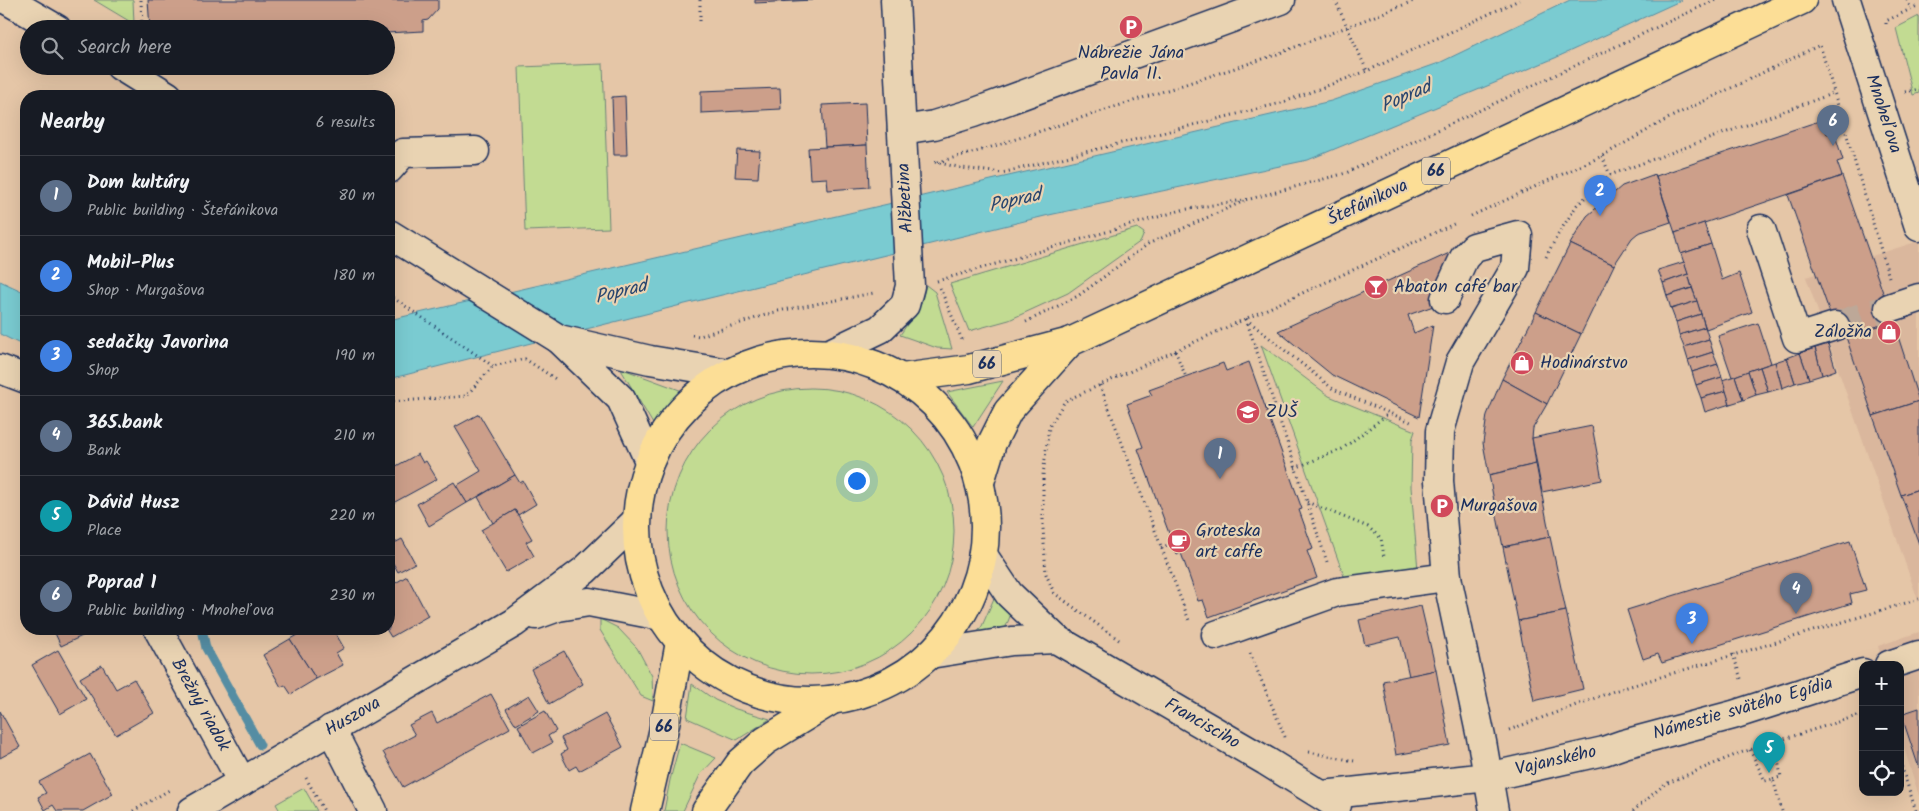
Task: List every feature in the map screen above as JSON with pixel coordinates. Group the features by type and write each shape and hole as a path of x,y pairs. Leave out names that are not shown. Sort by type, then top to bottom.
{"main road":[{"name":"Štefánikova","path":"902,378 969,369 1070,342 1802,0"},
{"name":"Štefánikova","path":"980,482 992,443 1008,411 1070,342"},
{"name":"66","path":"803,353 830,353 880,366 902,378 938,407 953,424 965,444 980,482 986,519 983,555 978,578 970,599 946,638 930,654 901,676 885,685 851,696 833,699 795,700 758,693 724,678 701,662 680,642 661,616 646,586 638,554 636,521 638,500 649,461 658,443 681,410 695,396 728,373 752,362 803,353"},
{"name":"66","path":"646,811 680,642"},
{"name":"66","path":"706,811 740,763 765,741 833,699"}],"street":[{"path":"7,0 41,20"},
{"path":"46,0 65,20"},
{"name":"Alžbetina","path":"830,353 880,329 905,305 910,286 895,0"},
{"path":"902,130 934,125 973,113 1281,0"},
{"name":"Mnoheľova","path":"1846,0 1919,227"},
{"path":"134,75 158,90"},
{"path":"395,162 403,153 475,151"},
{"path":"1761,229 1797,338 1835,326"},
{"path":"1445,299 1464,258 1474,247 1518,235 1515,268 1460,362 1440,431 1438,481 1447,577 1494,811"},
{"path":"395,238 559,339 621,399 649,461"},
{"path":"559,339 650,360 728,373"},
{"path":"0,369 20,377"},
{"name":"Huszova","path":"192,811 514,623 585,570 636,521"},
{"name":"Francisciho","path":"983,555 1009,594 1056,639 1334,803"},
{"path":"1228,631 1337,592 1447,577"},
{"name":"Huszova","path":"514,623 558,607 589,602 661,616"},
{"name":"Brežný riadok","path":"161,635 242,782"},
{"path":"930,654 1012,641 1056,639"},
{"path":"1901,661 1919,655"},
{"name":"Námestie svätého Egídia","path":"1624,744 1732,715 1859,674"},
{"path":"331,730 373,811"},
{"name":"Vajanského","path":"1488,777 1604,751 1624,744"},
{"path":"1334,803 1488,777"}],"path":[{"path":"141,0 142,20"},
{"path":"700,0 700,23"},
{"path":"1336,0 1367,71"},
{"path":"1416,0 1272,56 979,151 936,162 962,168 1002,173 1281,103 1367,71 1519,0"},
{"path":"690,335 700,336 778,311 936,281 1182,210 1250,199 1346,173 1715,0"},
{"path":"1907,0 1911,9"},
{"path":"1888,30 1886,21 1919,5"},
{"path":"1471,216 1602,156 1671,117 1820,45 1894,296 1907,302"},
{"path":"1903,83 1908,100"},
{"path":"1905,92 1919,89"},
{"path":"1544,261 1577,205 1610,175 1834,93"},
{"path":"1602,156 1610,175"},
{"path":"1020,325 1078,296 1148,244 1250,199"},
{"path":"1054,592 1046,574 1043,528 1043,475 1049,428 1065,401 1462,220"},
{"path":"936,281 965,345"},
{"path":"395,299 493,366"},
{"path":"1246,319 1337,592"},
{"path":"1246,319 1333,389 1388,414 1421,426"},
{"path":"1175,351 1186,377"},
{"path":"395,402 466,396 493,366 525,359 562,383"},
{"path":"1100,385 1194,633 1228,631 1285,738"},
{"path":"1266,408 1274,406"},
{"path":"1295,468 1342,449 1388,414"},
{"path":"1306,502 1368,528 1381,538 1389,585"},
{"path":"1161,548 1172,543"},
{"path":"1506,721 1508,730 1614,691 1919,599"},
{"path":"1633,811 1666,784 1750,750 1859,715"},
{"path":"1750,750 1764,781 1781,777 1775,742"},
{"path":"1904,774 1916,811"},
{"path":"306,778 324,811"},
{"path":"1773,779 1782,811"}],"shaded area":[{"path":"1919,241 1919,603 1806,277"},
{"path":"1919,632 1919,796 1904,748 1904,661 1882,661 1878,646"}],"green space":[{"path":"94,0 133,0 134,20 127,20"},
{"path":"1919,16 1919,93 1913,95 1896,28"},
{"path":"603,64 609,228 525,231 519,67"},
{"path":"1137,228 1144,233 1141,241 1068,293 1009,320 969,331 950,284"},
{"path":"926,285 935,292 952,349 937,348 900,335 921,304"},
{"path":"1261,345 1329,396 1415,431 1412,440 1411,487 1418,570 1345,579"},
{"path":"620,368 685,392 653,424"},
{"path":"1003,381 973,427 947,392"},
{"path":"811,388 839,391 866,399 902,420 922,440 937,464 948,489 954,531 951,559 943,586 922,622 902,642 878,657 853,668 811,674 783,671 756,663 720,642 700,622 685,598 674,573 668,531 671,503 679,476 700,440 720,420 744,405 769,394"},
{"path":"995,596 1011,614 1003,634 973,639 982,626"},
{"path":"600,619 618,628 637,648 652,676 653,701 641,696 600,630"},
{"path":"692,684 715,700 736,709 770,719 737,740 687,718"},
{"path":"680,743 716,758 700,775 683,811 664,811 670,780"},
{"path":"304,788 317,811 280,811 276,804"}],"water":[{"name":"Poprad","path":"1570,0 1682,0 1555,58 1308,160 1049,215 395,377 395,319 1331,101 1439,63"},
{"path":"0,281 20,290 20,344 0,334"}],"building":[{"path":"148,0 438,0 438,9 428,20 423,21 423,31 395,33 395,20 149,20"},
{"path":"755,0 813,0 755,3"},
{"path":"780,88 781,109 701,113 701,91"},
{"path":"625,96 627,155 614,155 612,97"},
{"path":"865,103 867,145 825,147 822,105"},
{"path":"1822,120 1827,134 1834,132 1843,160 1837,162 1842,176 1675,233 1656,176"},
{"path":"867,145 869,187 828,190 827,178 810,179 808,148"},
{"path":"737,150 760,151 758,178 735,177"},
{"path":"1655,174 1671,222 1638,233 1632,238 1614,265 1570,244 1587,216 1622,186"},
{"path":"1842,176 1893,321 1846,337 1844,330 1837,333 1788,195"},
{"path":"1704,223 1711,244 1681,254 1675,233"},
{"path":"1570,244 1614,265 1581,334 1536,312"},
{"path":"1711,244 1722,280 1739,273 1752,312 1706,329 1681,254"},
{"path":"1456,250 1439,304 1408,315 1414,333 1433,325 1419,417 1332,375 1278,331"},
{"path":"1684,262 1688,274 1663,283 1658,270"},
{"path":"1688,274 1692,288 1667,296 1663,283"},
{"path":"1692,288 1697,301 1671,309 1667,296"},
{"path":"1697,301 1701,314 1676,322 1671,309"},
{"path":"1536,312 1581,334 1547,404 1502,379"},
{"path":"1701,314 1705,327 1679,335 1676,322"},
{"path":"1893,321 1919,401 1873,416 1846,337"},
{"path":"1758,323 1771,363 1732,377 1718,336"},
{"path":"1705,327 1709,339 1684,347 1679,335"},
{"path":"1709,339 1713,352 1688,360 1684,347"},
{"path":"1828,344 1836,370 1822,375 1815,348"},
{"path":"1815,348 1822,375 1809,379 1800,353"},
{"path":"1713,352 1718,364 1692,372 1688,360"},
{"path":"1800,353 1809,379 1795,383 1787,358"},
{"path":"1787,358 1795,383 1782,388 1775,362"},
{"path":"1249,362 1302,509 1299,510 1313,549 1307,551 1317,578 1209,617 1203,600 1198,601 1181,553 1177,555 1138,449 1143,447 1127,404 1152,395 1149,390 1223,363 1226,371"},
{"path":"1775,362 1782,388 1768,392 1760,367"},
{"path":"1718,364 1722,377 1696,385 1692,372"},
{"path":"1760,367 1768,392 1756,395 1748,371"},
{"path":"1748,371 1756,395 1743,400 1735,376"},
{"path":"1735,376 1743,400 1730,404 1722,380"},
{"path":"1722,377 1726,391 1701,398 1696,385"},
{"path":"1502,379 1547,404 1533,428 1532,438 1536,464 1489,475 1483,443 1487,415"},
{"path":"1726,391 1730,404 1705,412 1701,398"},
{"path":"1919,401 1919,489 1901,495 1873,416"},
{"path":"479,414 515,475 467,503 456,486 481,471 455,427"},
{"path":"1592,426 1602,480 1542,492 1532,438"},
{"path":"418,454 423,463 426,461 437,479 395,502 395,467"},
{"path":"1536,464 1550,537 1503,547 1489,475"},
{"path":"515,475 520,483 523,481 536,504 518,515 515,510 493,523 478,497"},
{"path":"454,482 467,503 429,526 417,504"},
{"path":"1919,489 1919,544 1901,495"},
{"path":"515,510 532,539 526,542 534,556 506,572 481,530"},
{"path":"1550,537 1566,611 1518,621 1503,547"},
{"path":"402,539 415,563 398,572 395,567 395,543"},
{"path":"1850,541 1866,590 1850,594 1852,603 1662,663 1658,654 1643,659 1627,610"},
{"path":"407,576 428,616 395,635 395,583"},
{"path":"1421,606 1436,670 1409,676 1400,637 1365,645 1359,620"},
{"path":"1566,611 1583,689 1534,701 1518,621"},
{"path":"56,635 84,635 61,646"},
{"path":"297,635 336,635 344,648 336,653 343,665 316,679 290,639"},
{"path":"290,639 316,679 291,694 285,685 281,687 263,655"},
{"path":"58,650 86,699 60,714 32,665"},
{"path":"564,651 583,684 549,704 531,669"},
{"path":"102,665 116,689 134,679 154,713 116,735 80,678"},
{"path":"1436,670 1450,745 1396,755 1383,681"},
{"path":"491,694 510,728 403,787 383,752 415,735 409,725 432,713 437,723"},
{"path":"529,695 539,711 516,725 506,709"},
{"path":"1919,708 1919,768 1904,723 1904,713"},
{"path":"0,711 20,747 0,758"},
{"path":"545,711 556,731 548,736 552,743 533,753 518,726"},
{"path":"605,714 623,747 579,771 576,766 569,770 561,754 567,750 561,738"},
{"path":"90,754 113,794 83,811 57,811 53,805 45,810 38,797 46,793 39,782"}],"waterway":[{"path":"203,635 206,648 260,745"}],"tunnel":[{"path":"1835,326 1889,308"}],"place":[{"name":"Nábrežie Jána Pavla II.","path":"1131,27"},
{"name":"Poprad 1","path":"1833,146"},
{"name":"Mobil-Plus","path":"1600,216"},
{"name":"Abaton café bar","path":"1376,287"},
{"name":"Záložňa","path":"1889,332"},
{"name":"Hodinárstvo","path":"1522,363"},
{"name":"ZUŠ","path":"1248,412"},
{"name":"Dom kultúry","path":"1220,479"},
{"name":"Murgašova","path":"1442,506"},
{"name":"Groteska art caffe","path":"1179,541"},
{"name":"365.bank","path":"1796,614"},
{"name":"sedačky Javorina","path":"1692,644"},
{"name":"Dávid Husz","path":"1769,773"}]}
